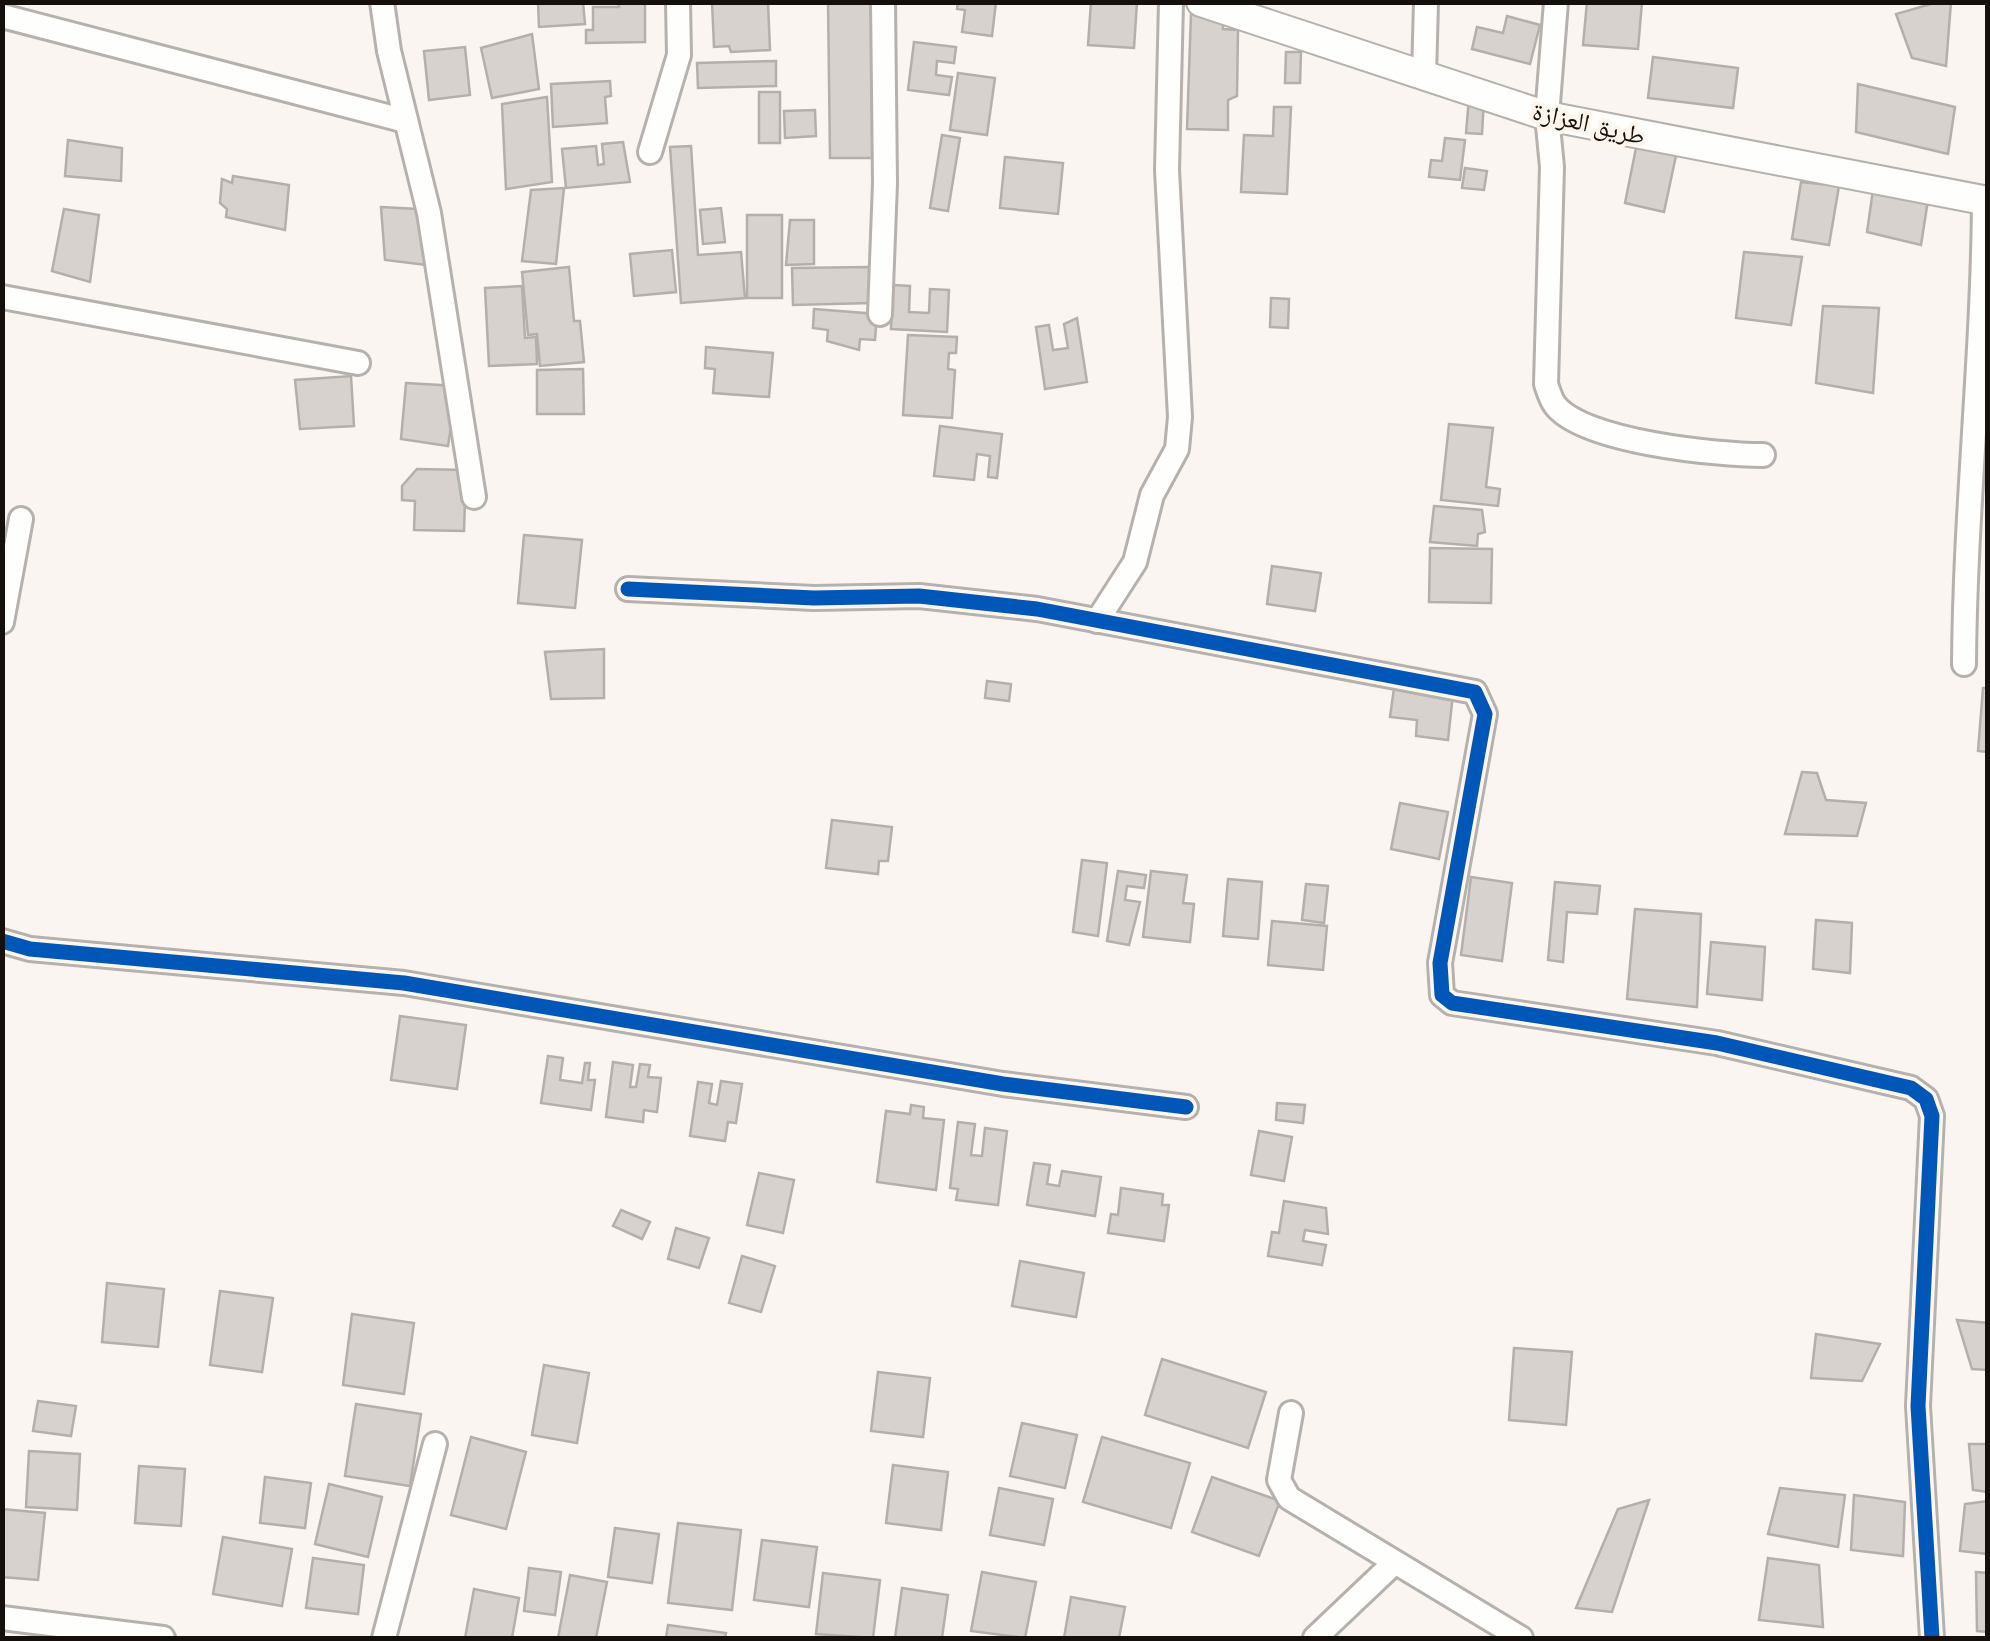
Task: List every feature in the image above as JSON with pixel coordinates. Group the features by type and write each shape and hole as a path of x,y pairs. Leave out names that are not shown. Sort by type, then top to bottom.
{"street":[{"path":"382,2 429,212 474,496"},
{"path":"650,152 678,54 678,2"},
{"path":"880,314 885,183 884,2"},
{"path":"1098,620 1135,562 1152,495 1177,449 1180,418 1167,170 1171,2"},
{"name":"طريق العزازة","path":"1201,2 1547,116 1986,201"},
{"path":"1424,76 1426,2"},
{"path":"1556,2 1547,116 1552,167 1546,384 1554,405 1570,417 1653,446 1709,455 1763,455"},
{"path":"2,16 406,122"},
{"path":"1964,664 1965,558 1986,201"},
{"path":"2,298 358,364"},
{"path":"2,622 21,519"},
{"path":"628,589 814,598 919,596 1098,620 1475,692 1485,714 1438,980 1442,995 1452,1003 1717,1043 1912,1088 1926,1099 1932,1116 1918,1406 1932,1638"},
{"path":"2,941 30,949 404,983 1003,1084 1186,1107"},
{"path":"1291,1413 1279,1480 1288,1498 1521,1638"},
{"path":"384,1638 435,1444"},
{"path":"1315,1638 1394,1563"},
{"path":"2,1618 164,1638"}],"building":[{"path":"538,2 583,2 585,24 539,27"},
{"path":"618,2 645,2 645,42 586,43 586,30 593,30 593,7 619,7"},
{"path":"712,2 768,2 770,50 731,52 729,46 714,47"},
{"path":"828,2 877,2 879,158 830,158"},
{"path":"958,2 996,2 992,36 962,32 965,10 957,9"},
{"path":"1091,2 1137,2 1134,48 1088,45"},
{"path":"1587,2 1642,2 1638,49 1583,45"},
{"path":"1951,2 1946,66 1912,58 1896,14"},
{"path":"1191,14 1223,15 1223,29 1238,30 1237,96 1228,100 1228,130 1187,129"},
{"path":"1507,16 1540,25 1530,64 1472,49 1477,27 1503,33"},
{"path":"532,34 539,89 492,98 481,48"},
{"path":"914,42 956,47 954,63 937,61 936,75 952,77 949,95 908,90"},
{"path":"465,47 470,95 429,100 424,51"},
{"path":"1286,52 1301,52 1300,83 1285,83"},
{"path":"1653,57 1738,68 1733,108 1648,98"},
{"path":"776,61 776,86 698,88 697,63"},
{"path":"958,73 995,78 987,135 950,130"},
{"path":"610,81 611,96 605,97 607,123 553,127 551,84"},
{"path":"1858,84 1955,107 1948,154 1856,132"},
{"path":"759,92 780,92 780,143 759,143"},
{"path":"547,97 552,182 506,189 502,104"},
{"path":"1469,98 1484,99 1482,134 1466,133"},
{"path":"1274,107 1291,107 1287,194 1241,192 1244,135 1273,136"},
{"path":"815,110 816,136 785,138 784,111"},
{"path":"942,135 960,138 948,211 930,208"},
{"path":"1445,138 1465,140 1460,180 1429,177 1431,160 1442,161"},
{"path":"68,140 122,148 121,181 65,176"},
{"path":"623,142 630,182 566,188 562,149 596,146 598,165 604,164 602,144"},
{"path":"1637,143 1677,151 1664,212 1625,203"},
{"path":"691,146 698,255 741,252 745,298 681,303 670,147"},
{"path":"1005,157 1063,163 1058,214 1000,208"},
{"path":"1465,168 1487,171 1484,190 1462,188"},
{"path":"233,176 289,185 285,230 226,217 227,209 220,203 222,179 232,183"},
{"path":"1801,182 1839,186 1829,245 1792,239"},
{"path":"564,188 556,264 522,261 531,190"},
{"path":"1873,190 1928,200 1921,245 1867,232"},
{"path":"381,207 418,209 427,265 385,260"},
{"path":"721,208 725,242 703,244 700,210"},
{"path":"64,209 99,215 90,282 52,271"},
{"path":"747,215 782,215 782,298 747,298"},
{"path":"790,220 814,220 814,264 786,265"},
{"path":"672,250 676,292 634,296 630,254"},
{"path":"1744,252 1802,257 1791,325 1736,318"},
{"path":"569,267 574,321 580,321 584,362 540,366 537,334 528,335 522,272"},
{"path":"870,267 871,303 793,305 792,268"},
{"path":"893,285 910,286 909,312 929,313 930,289 949,290 947,332 891,329"},
{"path":"522,286 525,338 536,337 537,364 489,366 485,288"},
{"path":"1271,298 1289,299 1288,328 1270,327"},
{"path":"1823,306 1879,308 1873,393 1816,383"},
{"path":"814,309 877,314 875,340 860,339 859,350 827,341 828,330 813,328"},
{"path":"1077,318 1087,382 1045,389 1036,327 1049,325 1053,350 1068,348 1064,324"},
{"path":"908,335 957,337 956,353 949,353 948,369 955,370 952,418 903,415"},
{"path":"706,347 773,353 769,397 713,393 715,369 705,368"},
{"path":"583,369 584,414 537,414 537,370"},
{"path":"351,376 354,426 300,429 295,380"},
{"path":"406,383 457,386 448,446 401,439"},
{"path":"1449,424 1493,428 1486,487 1500,489 1498,506 1441,500"},
{"path":"940,426 1002,434 997,478 988,477 990,456 977,454 974,480 934,476"},
{"path":"417,469 466,470 464,531 414,530 415,501 402,500 402,486"},
{"path":"1434,506 1482,510 1485,532 1478,534 1477,546 1430,542"},
{"path":"524,535 582,540 575,608 518,603"},
{"path":"1430,548 1492,549 1491,603 1429,602"},
{"path":"1272,566 1321,573 1315,611 1267,604"},
{"path":"604,649 604,698 551,699 545,652"},
{"path":"987,681 1011,684 1009,701 985,698"},
{"path":"1394,688 1453,694 1448,740 1416,736 1417,720 1390,717"},
{"path":"1983,688 1988,688 1988,752 1978,751"},
{"path":"1802,772 1817,773 1826,800 1866,803 1857,836 1785,834"},
{"path":"1400,803 1448,812 1439,859 1391,849"},
{"path":"832,820 892,827 888,861 879,861 878,874 826,868"},
{"path":"1082,860 1107,863 1098,936 1073,932"},
{"path":"1118,871 1146,875 1144,888 1127,886 1125,900 1140,902 1129,945 1107,941"},
{"path":"1151,871 1187,875 1183,903 1194,904 1190,942 1143,937"},
{"path":"1471,877 1512,883 1502,961 1461,955"},
{"path":"1228,879 1262,882 1258,939 1223,936"},
{"path":"1555,882 1600,886 1597,914 1567,912 1563,962 1548,960"},
{"path":"1306,884 1328,886 1324,923 1302,920"},
{"path":"1635,909 1701,914 1697,1007 1627,999"},
{"path":"1816,920 1852,923 1850,973 1813,969"},
{"path":"1272,921 1327,926 1323,970 1268,965"},
{"path":"1711,942 1765,947 1762,1000 1707,994"},
{"path":"400,1016 466,1025 457,1089 391,1080"},
{"path":"548,1056 563,1058 560,1080 582,1083 585,1063 590,1063 588,1080 595,1080 591,1110 541,1103"},
{"path":"613,1062 633,1065 630,1087 636,1087 640,1064 650,1065 648,1077 661,1078 657,1112 644,1110 643,1122 606,1117"},
{"path":"721,1081 742,1084 736,1123 728,1122 725,1141 690,1136 698,1082 712,1084 709,1103 717,1105"},
{"path":"1277,1103 1305,1105 1303,1123 1276,1120"},
{"path":"911,1105 924,1107 923,1118 944,1120 936,1190 877,1182 886,1111 910,1114"},
{"path":"958,1122 975,1124 971,1155 982,1156 985,1128 1007,1131 998,1205 956,1200 958,1189 950,1188"},
{"path":"1259,1131 1292,1137 1284,1181 1251,1175"},
{"path":"1034,1163 1050,1165 1047,1184 1059,1186 1062,1171 1101,1177 1095,1216 1027,1205"},
{"path":"759,1173 794,1180 783,1233 747,1225"},
{"path":"1121,1188 1163,1194 1162,1205 1169,1205 1164,1241 1108,1233 1111,1214 1118,1215"},
{"path":"1284,1201 1326,1208 1328,1234 1305,1230 1303,1241 1326,1245 1322,1265 1268,1256 1272,1232 1279,1233"},
{"path":"621,1210 650,1222 642,1239 613,1226"},
{"path":"676,1228 709,1238 699,1268 668,1259"},
{"path":"742,1256 775,1266 761,1312 729,1303"},
{"path":"1020,1261 1084,1273 1076,1317 1012,1306"},
{"path":"107,1283 164,1289 158,1347 102,1342"},
{"path":"220,1291 273,1298 262,1372 210,1365"},
{"path":"352,1314 414,1323 404,1394 343,1385"},
{"path":"1957,1320 1988,1323 1988,1370 1972,1369"},
{"path":"1816,1334 1880,1344 1862,1381 1811,1378"},
{"path":"1514,1348 1572,1352 1566,1425 1509,1420"},
{"path":"1162,1359 1266,1392 1248,1448 1145,1415"},
{"path":"544,1365 589,1373 577,1443 532,1435"},
{"path":"878,1372 930,1378 923,1437 871,1431"},
{"path":"38,1401 76,1406 71,1436 33,1431"},
{"path":"356,1404 421,1414 410,1486 345,1476"},
{"path":"1022,1423 1077,1435 1065,1488 1010,1476"},
{"path":"471,1437 526,1452 506,1529 451,1515"},
{"path":"1102,1437 1190,1463 1171,1528 1083,1502"},
{"path":"1969,1444 1988,1444 1988,1492 1973,1490"},
{"path":"29,1451 80,1454 77,1510 26,1507"},
{"path":"893,1465 948,1472 941,1530 886,1523"},
{"path":"139,1466 185,1469 181,1526 135,1523"},
{"path":"265,1477 311,1483 305,1528 260,1523"},
{"path":"1212,1477 1280,1501 1259,1556 1192,1532"},
{"path":"329,1484 382,1497 368,1557 315,1544"},
{"path":"999,1488 1053,1499 1044,1545 990,1535"},
{"path":"1780,1488 1845,1495 1838,1547 1768,1534"},
{"path":"1854,1495 1905,1502 1903,1556 1851,1550"},
{"path":"1649,1500 1612,1612 1576,1608 1618,1509"},
{"path":"1988,1501 1988,1554 1960,1551 1965,1504"},
{"path":"2,1509 45,1513 38,1580 2,1577"},
{"path":"678,1523 741,1530 732,1610 668,1603"},
{"path":"615,1528 659,1534 652,1583 608,1577"},
{"path":"223,1537 292,1549 282,1606 213,1594"},
{"path":"762,1540 817,1547 809,1607 754,1600"},
{"path":"313,1558 364,1565 358,1614 306,1608"},
{"path":"1768,1558 1819,1565 1823,1627 1759,1620"},
{"path":"529,1568 561,1572 555,1615 524,1611"},
{"path":"982,1572 1036,1582 1025,1638 971,1631"},
{"path":"1976,1572 1988,1573 1988,1632 1977,1631"},
{"path":"823,1573 880,1580 873,1638 816,1634"},
{"path":"570,1575 607,1582 596,1638 558,1638"},
{"path":"902,1588 948,1595 942,1638 895,1638"},
{"path":"474,1589 519,1598 512,1638 465,1638"},
{"path":"1071,1597 1125,1607 1119,1638 1064,1638"},
{"path":"668,1625 726,1633 725,1638 666,1638"}],"cycle path":[{"path":"628,589 814,598 919,596 1037,609 1475,692 1485,714 1440,963 1442,995 1452,1003 1717,1043 1911,1088 1926,1099 1932,1116 1918,1406 1932,1638"},
{"path":"2,941 30,949 404,983 1003,1084 1186,1107"}]}
